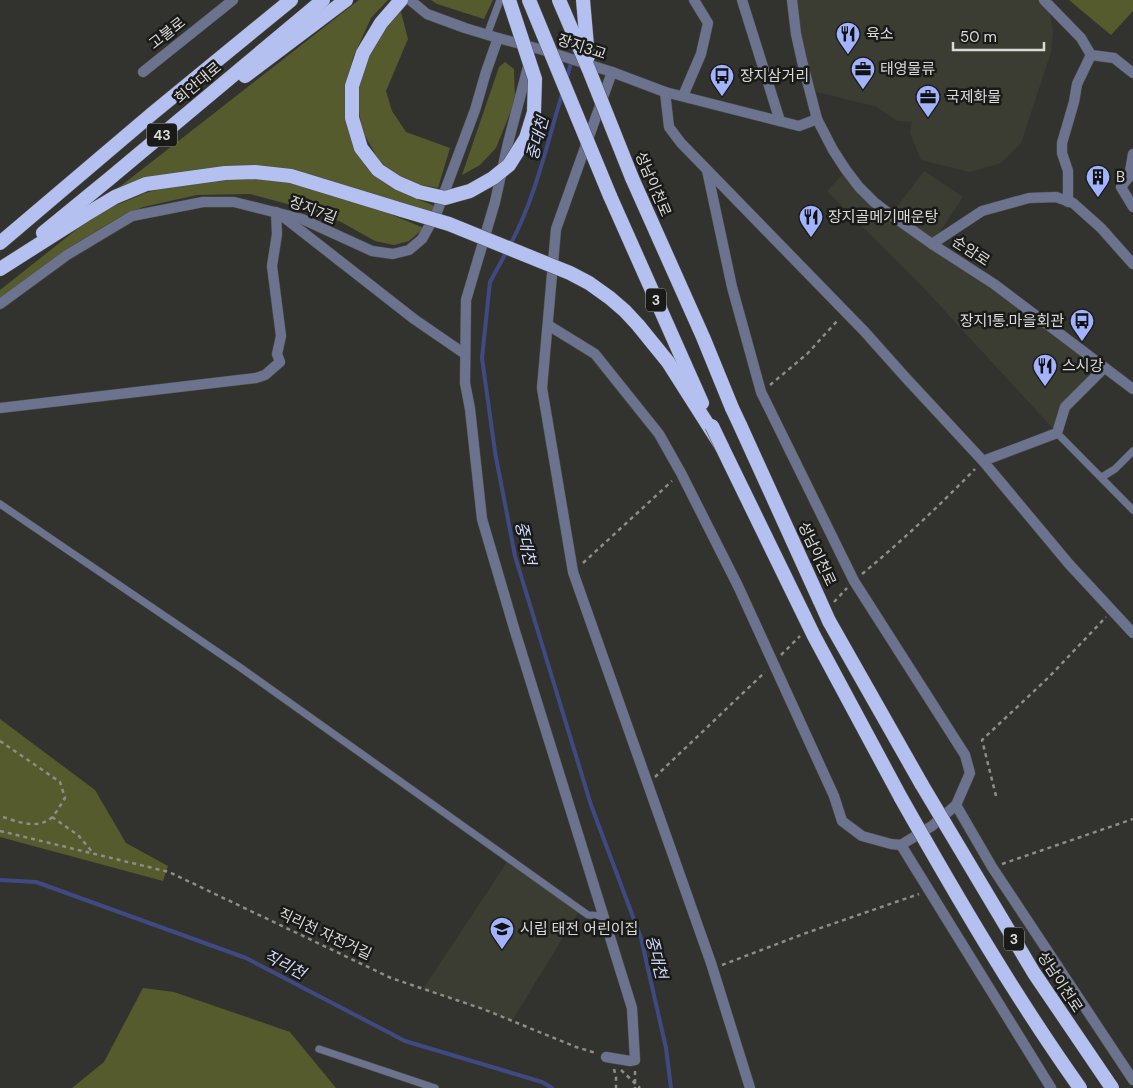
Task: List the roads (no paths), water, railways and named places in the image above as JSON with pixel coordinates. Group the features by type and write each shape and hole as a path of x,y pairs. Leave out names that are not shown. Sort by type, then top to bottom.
{"highway":[{"name":"회안대로","path":"0,243 153,113 291,0"},
{"name":"회안대로","path":"0,268 323,0"},
{"path":"109,179 346,0"},
{"path":"401,0 380,23 363,53 352,86 352,118 362,148 378,170 398,183 419,192 445,198 470,191 493,178 509,165 526,138 534,112 535,79 509,0"},
{"name":"3","path":"529,0 610,196 712,426 814,636 900,798 971,920 1050,1045 1080,1088"},
{"name":"성남이천로","path":"559,0 632,178 703,337 732,408 829,621 922,785 1034,973 1112,1088"},
{"path":"583,0 589,70"},
{"path":"0,268 92,210 115,197 146,184 225,173 256,172 291,176 448,224 570,273 589,284 610,298 638,325 668,362 722,447"}],"street":[{"name":"고불로","path":"143,72 234,0"},
{"path":"410,0 427,14 487,35 538,49 508,143 495,202 466,300 466,383 482,519 632,1008 635,1060 630,1061 606,1056"},
{"path":"683,96 701,54 708,23 694,0"},
{"path":"742,0 780,121"},
{"name":"순암로","path":"792,0 796,34 817,119 833,150 859,187 891,215 994,284 1133,389"},
{"path":"1048,1 1082,38 1090,54 1077,84 1074,102 1062,143 1062,154 1068,170 1068,202"},
{"name":"장지7길","path":"0,304 67,255 132,216 203,202 234,202 302,219 372,251 393,254 409,250 422,239 437,212 475,110 498,38"},
{"name":"장지3교","path":"538,49 612,72 665,92 799,126 817,119"},
{"path":"1090,54 1114,58 1133,73"},
{"path":"612,72 556,229 542,388 573,572 713,968 750,1088"},
{"path":"665,92 669,127 681,143 846,311 983,460 1069,564 1133,633"},
{"path":"1133,154 1129,177 1121,187 1133,207"},
{"path":"548,325 595,354 658,434 681,473 742,595 834,796 842,821 862,836 901,845 932,826 956,804 970,773 965,755 854,581 761,392 732,287 707,170"},
{"path":"932,244 982,211 1029,198 1056,198 1073,203 1101,228 1133,264"},
{"path":"276,212 414,319 466,354"},
{"path":"0,408 162,390 256,378 264,375 280,362 277,354 281,336 272,266 277,234 276,212"},
{"path":"983,460 1057,433 1065,407 1104,368"},
{"path":"956,804 992,867 1133,1080"},
{"path":"901,845 1051,1088"}],"lane":[{"path":"487,35 500,0"},
{"path":"1057,433 1133,510"},
{"path":"1102,477 1116,469 1133,451"},
{"path":"0,504 241,668 588,915 604,916"},
{"path":"319,1048 435,1088"}],"waterway":[{"name":"중대천","path":"566,80 572,60"},
{"name":"중대천","path":"510,245 534,189 563,91"},
{"name":"중대천","path":"507,251 490,282 482,358 495,452 515,556 591,805 641,938 666,1048 671,1088"},
{"name":"직리천","path":"0,880 36,882 246,958 405,1041 542,1082 552,1088"}],"place":[{"name":"육소","path":"848,55"},
{"name":"태영물류","path":"863,90"},
{"name":"장지삼거리","path":"722,97"},
{"name":"국제화물","path":"928,118"},
{"name":"B","path":"1098,198"},
{"name":"장지골메기매운탕","path":"811,238"},
{"name":"장지1통.마을회관","path":"1082,342"},
{"name":"스시강","path":"1045,387"},
{"name":"시립 태전 어린이집","path":"502,950"}]}
